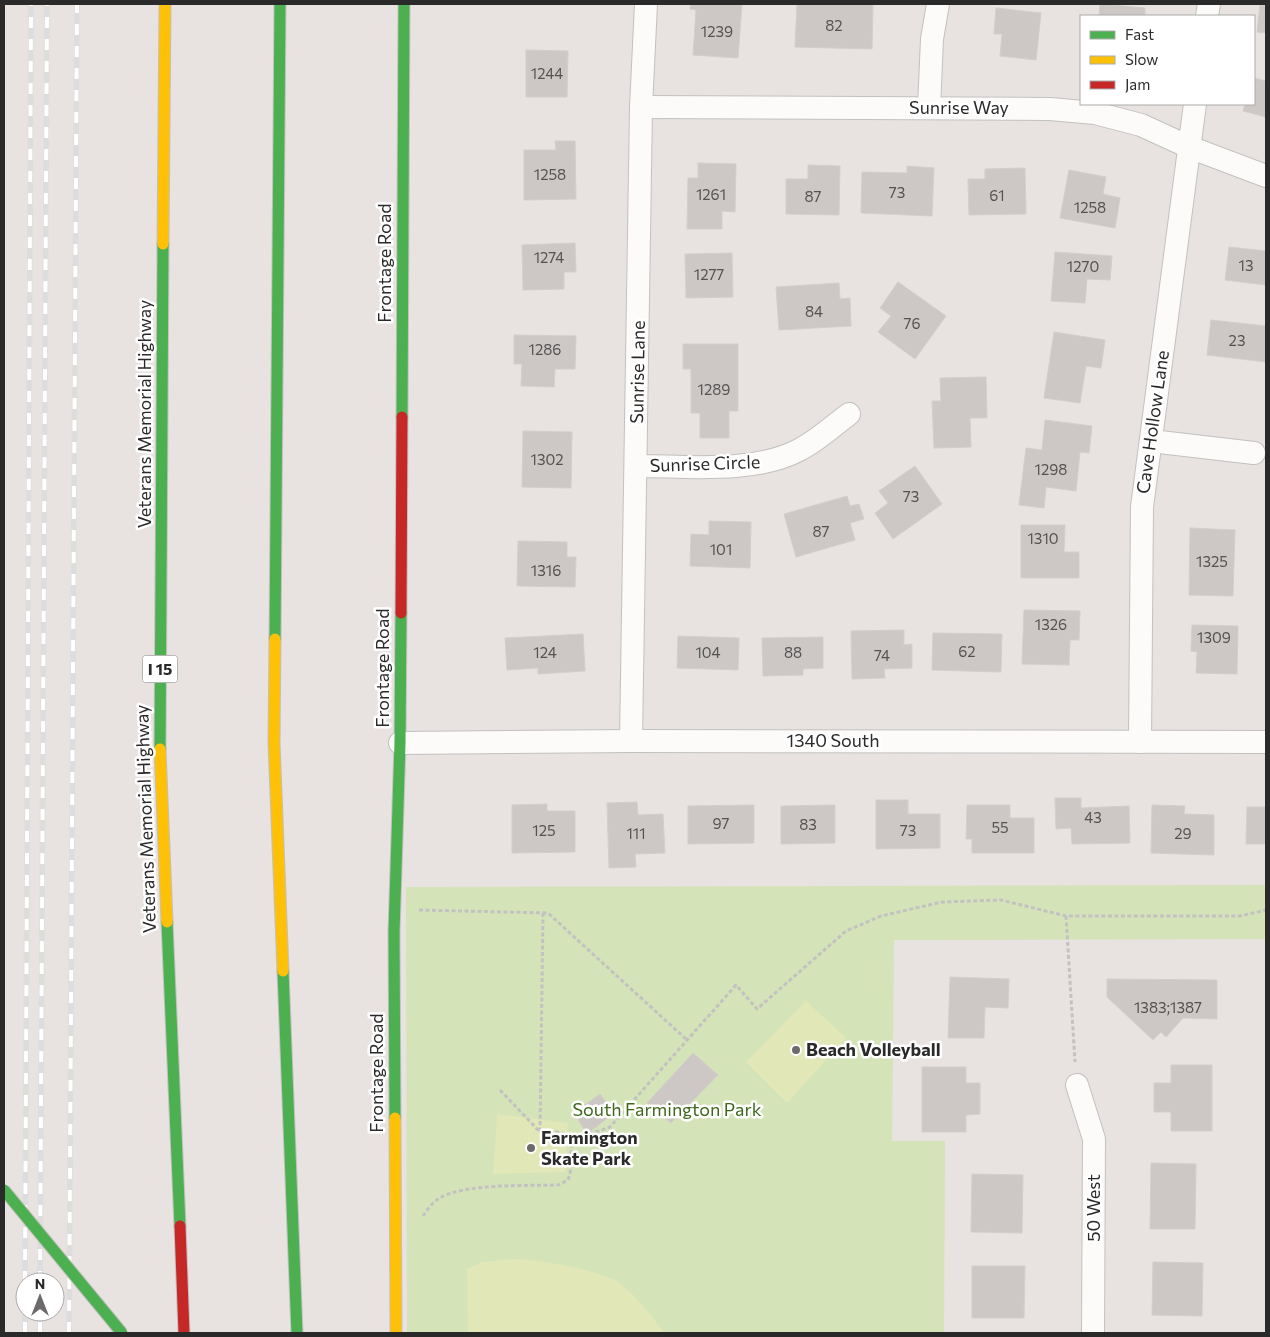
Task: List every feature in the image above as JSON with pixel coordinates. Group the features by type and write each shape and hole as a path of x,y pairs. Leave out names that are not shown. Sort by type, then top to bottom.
{"main road":[{"name":"Veterans Memorial Highway","path":"165,4 160,741 184,1333"},
{"path":"280,4 274,742 297,1333"},
{"name":"Frontage Road","path":"396,1333 394,1220 395,910 400,743 404,4"},
{"path":"4,1190 122,1333"}],"street":[{"name":"Sunrise Lane","path":"631,741 641,107 646,4"},
{"path":"929,108 932,39 938,4"},
{"name":"Cave Hollow Lane","path":"1140,742 1142,506 1195,105"},
{"name":"Sunrise Way","path":"641,107 1050,109 1096,113 1141,125 1190,147 1266,176"},
{"name":"Sunrise Circle","path":"636,466 740,466 770,462 800,450 849,414"},
{"path":"1151,441 1254,453"},
{"name":"1340 South","path":"400,743 631,741 1266,742"},
{"name":"50 West","path":"1077,1085 1094,1139 1093,1333"}],"path":[{"path":"572,1140 610,1126 736,985 757,1009 846,931 881,916 942,902 1001,900 1066,916 1240,916 1266,910"},
{"path":"395,910 548,913 687,1040"},
{"path":"540,1132 543,913"},
{"path":"1066,916 1077,1085"},
{"path":"500,1090 540,1132 562,1132 572,1140"},
{"path":"394,1220 421,1220 438,1199 452,1193 484,1188 558,1185 568,1180 571,1173 572,1140"}],"green space":[{"name":"South Farmington Park","path":"1266,885 1266,939 894,940 892,1141 945,1141 944,1333 407,1333 406,887"},
{"name":"Beach Volleyball","path":"806,1001 846,1038 787,1103 746,1062"},
{"name":"Farmington Skate Park","path":"497,1114 568,1123 565,1172 493,1174"},
{"path":"513,1259 569,1266 612,1279 633,1295 664,1333 468,1333 467,1269 482,1262"}],"building":[{"path":"691,4 742,4 738,58 693,55 696,10 690,9"},
{"path":"797,4 873,4 872,49 795,47"},
{"path":"1100,4 1145,8 1145,15 1099,15"},
{"path":"1260,5 1266,6 1266,33 1257,32"},
{"path":"996,8 1041,13 1036,60 1000,56 1002,34 994,34"},
{"path":"526,50 568,51 567,97 526,97"},
{"path":"1255,78 1266,81 1266,117 1243,111 1245,105 1255,105"},
{"path":"555,141 575,141 576,199 524,200 524,150 556,150"},
{"path":"698,163 736,164 735,212 722,211 722,229 687,229 688,178 698,178"},
{"path":"808,165 840,166 839,215 786,214 786,179 808,179"},
{"path":"907,166 934,168 932,216 861,213 862,172 907,173"},
{"path":"1025,168 1026,214 969,215 968,179 985,179 985,169"},
{"path":"1069,170 1106,177 1103,194 1120,198 1115,228 1060,218"},
{"path":"575,243 576,272 564,272 564,289 523,290 522,245"},
{"path":"1229,247 1266,251 1266,285 1225,280"},
{"path":"1055,252 1112,256 1110,280 1087,279 1085,303 1051,301"},
{"path":"732,253 733,297 686,298 685,254"},
{"path":"898,282 946,316 915,359 878,332 891,316 880,308"},
{"path":"839,283 840,299 850,298 851,326 779,330 776,287"},
{"path":"1211,320 1266,326 1266,362 1207,355"},
{"path":"1054,332 1105,340 1101,368 1086,366 1080,403 1044,398"},
{"path":"514,335 576,336 575,369 555,369 554,387 521,386 522,364 514,364"},
{"path":"683,344 738,344 738,411 729,411 729,438 700,438 700,413 691,413 691,369 683,369"},
{"path":"986,377 987,418 970,418 971,447 934,448 932,401 941,401 940,378"},
{"path":"1045,420 1092,426 1089,453 1080,452 1076,491 1046,487 1044,508 1019,505 1026,448 1042,450"},
{"path":"523,431 572,432 571,488 522,487"},
{"path":"915,466 942,504 893,539 875,513 888,503 879,491"},
{"path":"847,496 850,506 859,504 864,519 850,523 855,540 796,557 784,514"},
{"path":"709,521 751,522 750,568 690,566 691,534 709,535"},
{"path":"1021,525 1065,525 1064,552 1079,552 1079,578 1021,578"},
{"path":"1190,528 1235,530 1233,596 1189,595"},
{"path":"518,541 567,542 567,557 576,557 575,587 517,586"},
{"path":"1024,610 1080,611 1079,640 1070,640 1069,665 1022,664"},
{"path":"1192,625 1238,626 1237,674 1196,673 1197,652 1191,651"},
{"path":"904,630 904,645 912,644 912,668 884,669 885,678 852,679 851,631"},
{"path":"933,633 1002,634 1001,672 932,670"},
{"path":"583,634 585,671 538,674 538,668 507,670 505,638"},
{"path":"678,636 739,638 738,670 677,668"},
{"path":"823,637 823,668 803,669 803,675 763,676 762,638"},
{"path":"1055,798 1081,798 1081,808 1129,806 1130,843 1072,844 1071,828 1056,829"},
{"path":"876,800 908,800 908,814 940,814 940,848 876,849"},
{"path":"637,802 638,815 663,814 665,853 635,854 636,867 609,868 607,803"},
{"path":"547,804 547,811 575,811 575,852 512,853 512,805"},
{"path":"754,805 754,843 688,844 688,806"},
{"path":"835,805 835,843 781,844 781,806"},
{"path":"967,805 1010,805 1010,818 1034,818 1034,853 972,853 972,839 966,839"},
{"path":"1152,805 1185,806 1184,814 1214,815 1214,855 1151,853"},
{"path":"1247,807 1266,807 1266,844 1246,844"},
{"path":"950,977 1009,979 1008,1008 985,1007 984,1038 948,1038"},
{"path":"1107,979 1217,980 1217,1019 1183,1018 1166,1037 1161,1032 1153,1040 1107,997"},
{"path":"693,1053 718,1075 671,1123 647,1103"},
{"path":"1171,1065 1212,1065 1212,1131 1171,1131 1171,1112 1154,1112 1154,1083 1171,1083"},
{"path":"922,1067 966,1067 966,1083 980,1083 980,1114 966,1115 966,1132 922,1132"},
{"path":"600,1094 614,1113 587,1134 574,1113"},
{"path":"1151,1163 1196,1164 1195,1229 1150,1229"},
{"path":"972,1174 1023,1175 1022,1233 971,1232"},
{"path":"1153,1262 1203,1263 1202,1316 1152,1315"},
{"path":"972,1266 1025,1266 1024,1318 972,1318"}],"railway":[{"path":"25,1272 31,4"},
{"path":"40,1272 47,4"},
{"path":"69,1333 77,4"},
{"path":"25,1322 25,1333"},
{"path":"40,1322 40,1333"}],"traffic: fast":[{"path":"275,639 280,4"},
{"path":"402,417 404,4"},
{"path":"160,749 163,244"},
{"path":"395,1118 394,932 400,743 401,613"},
{"path":"167,922 180,1226"},
{"path":"283,971 297,1333"},
{"path":"4,1190 122,1333"}],"traffic: slow":[{"path":"163,244 165,4"},
{"path":"275,639 274,742 283,971"},
{"path":"160,749 167,922"},
{"path":"395,1118 396,1333"}],"traffic: jam":[{"path":"401,613 402,417"},
{"path":"180,1226 184,1333"}],"place":[{"name":"Beach Volleyball","path":"796,1050"},
{"name":"Farmington Skate Park","path":"531,1148"}]}
